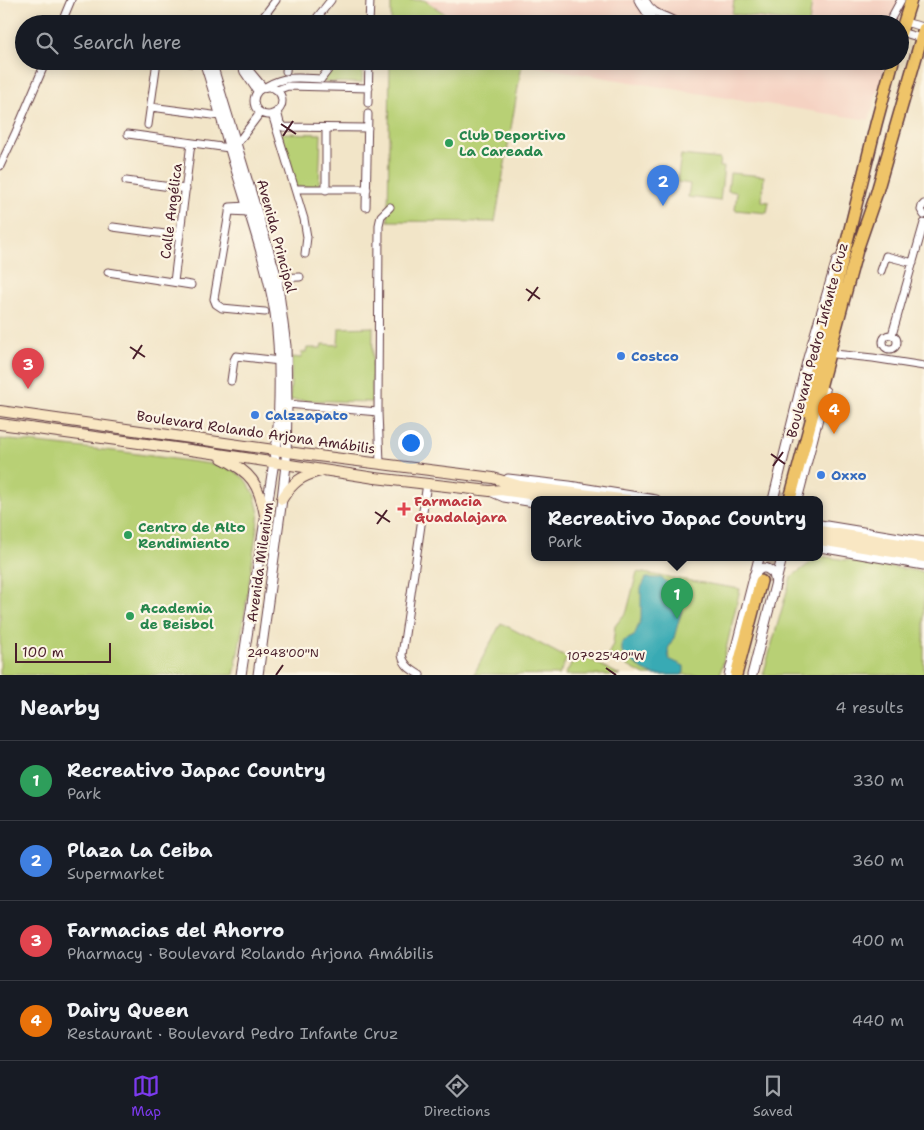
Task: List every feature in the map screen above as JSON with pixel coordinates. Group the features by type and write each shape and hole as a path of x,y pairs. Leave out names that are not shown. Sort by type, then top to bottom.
{"highway":[{"path":"906,15 911,0"},
{"name":"Boulevard Pedro Infante Cruz","path":"787,495 857,250 876,195 923,33"},
{"name":"Boulevard Pedro Infante Cruz","path":"787,495 891,70"},
{"path":"736,675 765,580"},
{"path":"743,675 765,580"}],"main road":[{"name":"Boulevard Rolando Arjona Amábilis","path":"0,411 281,451 493,478"},
{"name":"Boulevard Rolando Arjona Amábilis","path":"0,424 375,478 490,491"},
{"path":"212,454 234,464 249,475 260,493 265,516"},
{"path":"282,499 289,488 297,481 310,474 324,470"},
{"path":"493,478 518,489 552,496"},
{"path":"490,491 518,489 588,496"},
{"path":"823,531 924,548"},
{"path":"823,540 924,557"}],"street":[{"path":"65,15 71,0"},
{"path":"265,15 276,0"},
{"path":"319,15 331,0"},
{"path":"369,15 370,0"},
{"path":"638,0 648,15"},
{"path":"645,0 654,12 660,15"},
{"path":"893,15 901,0"},
{"path":"909,31 923,33"},
{"path":"909,31 923,33"},
{"path":"0,166 42,70"},
{"path":"148,125 156,70"},
{"name":"Avenida Principal","path":"211,70 273,278 284,330 287,404 281,451"},
{"path":"249,70 263,88 277,90 288,86 321,83"},
{"path":"321,83 329,70"},
{"path":"368,103 369,70"},
{"path":"277,90 282,103 275,113 264,114 260,112 254,104 254,99 263,88 284,79 299,78 321,83 368,88"},
{"path":"151,106 224,115"},
{"path":"128,134 233,147 260,112"},
{"path":"275,113 304,219 307,237 305,254"},
{"path":"366,207 368,114"},
{"path":"326,128 326,190"},
{"path":"280,129 368,128"},
{"name":"Calle Angélica","path":"174,282 192,143"},
{"name":"Avenida Principal","path":"233,147 248,209 273,278 280,361 281,451"},
{"path":"126,181 186,189"},
{"path":"296,189 367,189"},
{"name":"Boulevard Pedro Infante Cruz","path":"787,495 834,354 876,195"},
{"path":"924,204 921,210 924,215"},
{"path":"380,463 378,412 379,225 381,216 390,207"},
{"path":"248,209 231,209 214,296 215,302 222,308 265,312"},
{"path":"892,335 924,223"},
{"path":"113,227 180,236"},
{"path":"881,271 886,256 913,263"},
{"path":"108,272 191,285"},
{"path":"273,278 300,277"},
{"path":"834,354 924,366"},
{"path":"231,380 236,356 280,361"},
{"path":"287,404 378,412"},
{"name":"Avenida Milenium","path":"241,675 274,462 281,451"},
{"name":"Avenida Milenium","path":"258,675 286,464 281,451"},
{"name":"Boulevard Rolando Arjona Amábilis","path":"493,478 569,486 631,496"},
{"path":"420,675 406,665 402,655 426,483"},
{"name":"Boulevard Rolando Arjona Amábilis","path":"490,491 504,497 531,502"},
{"path":"823,525 924,542"},
{"path":"823,548 924,565"},
{"path":"752,675 765,580 758,561"},
{"path":"729,675 765,580 779,569 783,561"}],"shaded area":[{"path":"424,0 905,0 901,15 447,15"},
{"path":"558,70 883,70 869,120"}],"green space":[{"path":"391,0 424,0 447,15 391,15"},
{"path":"734,0 812,0 810,15 732,14"},
{"path":"332,70 363,70 362,83 322,82"},
{"name":"Club Deportivo La Careada","path":"390,70 521,70 495,222 388,221"},
{"path":"281,133 321,134 319,187 295,187"},
{"path":"681,155 720,159 719,167 724,167 720,201 688,197 690,184 677,182"},
{"path":"730,173 764,176 762,201 769,202 767,213 735,210 737,192 728,191"},
{"path":"373,327 372,402 290,400 292,357 301,358 302,352 306,352 307,348 321,348 322,344 338,345 339,328"},
{"name":"Centro de Alto Rendimiento","path":"0,439 123,452 218,465 234,471 244,478 254,493 259,513 234,675 0,675"},
{"path":"823,556 924,572 924,675 763,675 791,577 813,561 823,561"},
{"path":"637,572 740,589 720,675 644,675 608,655 613,644 615,626 627,611"},
{"path":"501,623 567,658 559,675 474,674"},
{"path":"577,653 620,675 565,675"}],"water":[{"path":"646,578 661,578 675,588 683,590 685,598 674,638 668,649 669,659 684,666 684,673 681,675 654,675 643,670 622,653 622,642 634,636 641,619 641,588"}],"tunnel":[{"path":"783,496 784,492"},
{"path":"768,582 773,561"}],"place":[{"name":"Club Deportivo La Careada","path":"449,143"},
{"name":"Plaza La Ceiba","path":"663,206"},
{"name":"Costco","path":"621,356"},
{"name":"Farmacias del Ahorro","path":"28,389"},
{"name":"Calzzapato","path":"255,415"},
{"name":"Dairy Queen","path":"834,434"},
{"name":"Oxxo","path":"821,475"},
{"name":"Farmacia Guadalajara","path":"404,509"},
{"name":"Centro de Alto Rendimiento","path":"128,535"},
{"name":"Academia de Beisbol","path":"130,616"},
{"name":"Recreativo Japac Country","path":"677,619"}]}
